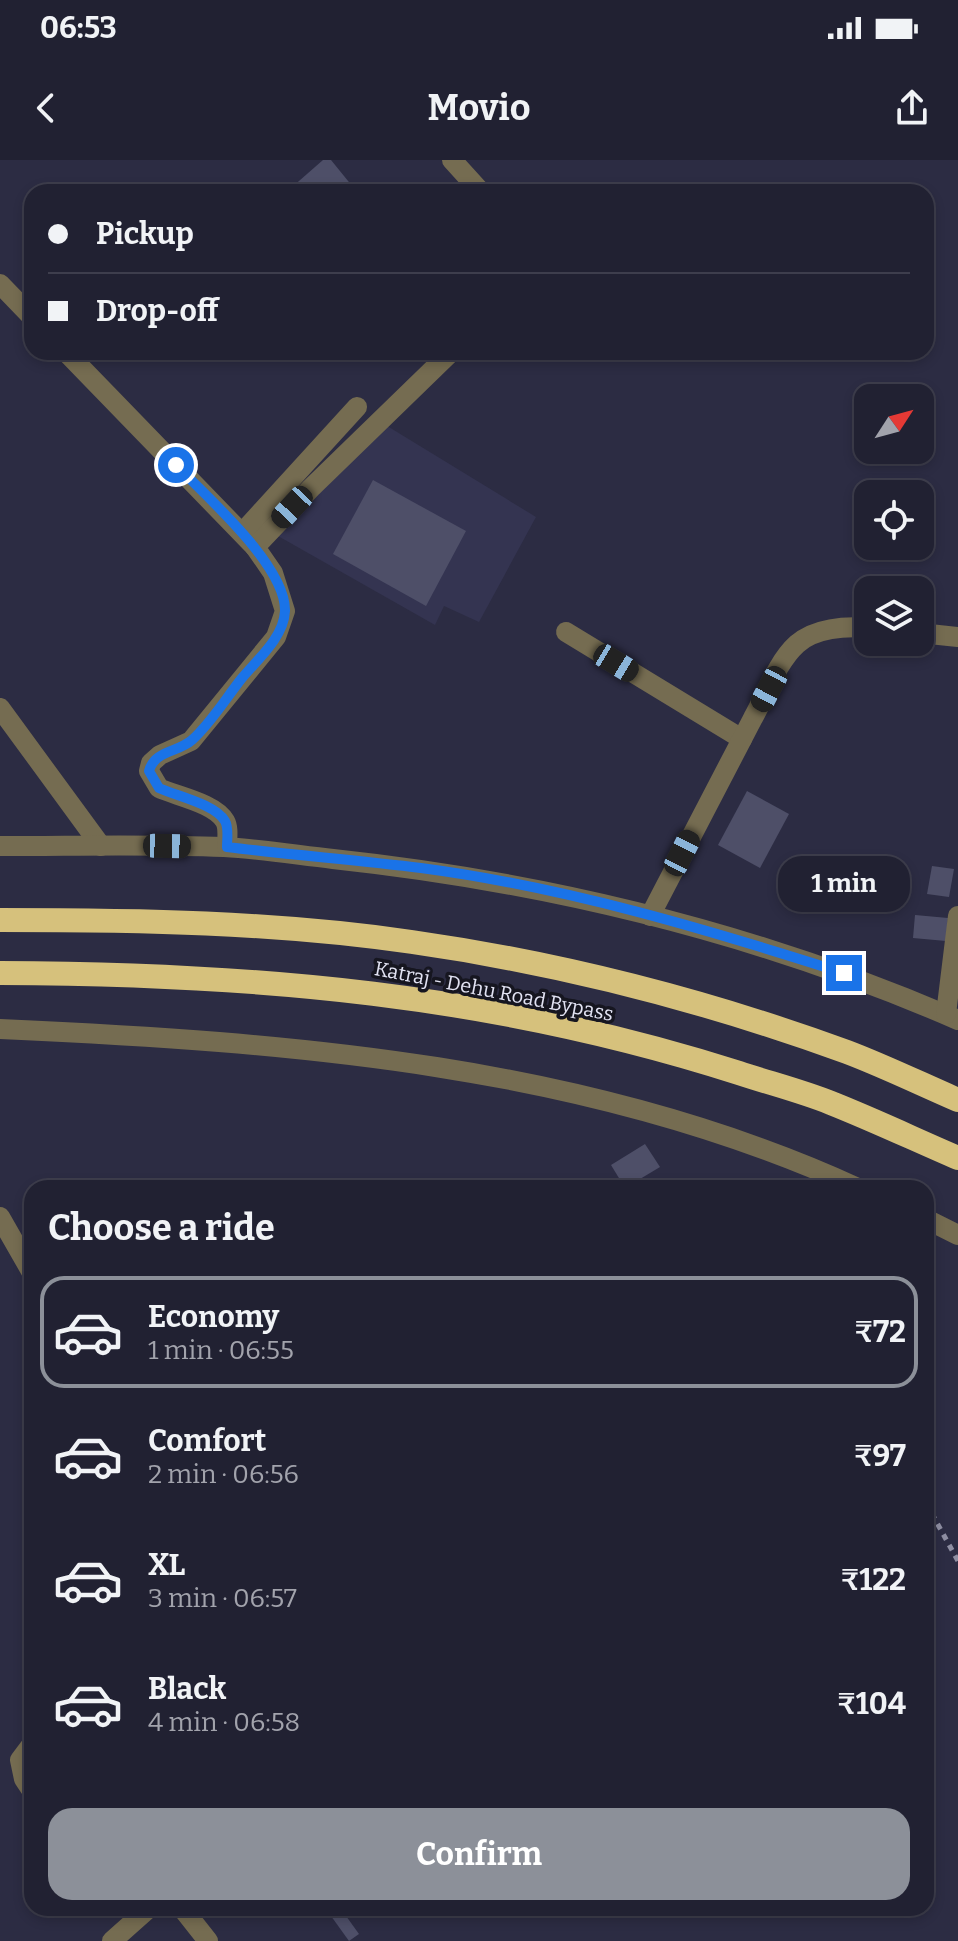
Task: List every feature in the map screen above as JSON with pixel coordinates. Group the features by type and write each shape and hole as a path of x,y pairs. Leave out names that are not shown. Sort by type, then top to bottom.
{"highway":[{"name":"Katraj - Dehu Road Bypass","path":"0,920 135,920 278,928 412,942 557,969 708,1007 848,1052 958,1100"},
{"name":"Katraj - Dehu Road Bypass","path":"0,973 134,973 274,981 404,995 546,1021 693,1059 829,1102 958,1158"}],"street":[{"path":"452,160 474,184"},
{"path":"0,284 24,309"},
{"path":"74,360 248,540 273,573 285,611 276,637 191,741 160,755 151,763 149,771 159,788 191,799 219,815 226,822 227,847"},
{"path":"248,540 442,360"},
{"path":"248,540 357,407"},
{"path":"650,916 782,664 796,645 812,635 833,629 854,628"},
{"path":"566,632 742,739"},
{"path":"934,634 958,637"},
{"path":"0,708 101,846"},
{"path":"0,846 227,847 422,869 573,896 728,936 873,983 952,1017 958,916"},
{"path":"0,1029 132,1035 269,1047 395,1061 532,1082 676,1120 806,1164 841,1180"},
{"path":"0,1217 24,1259"},
{"path":"934,1223 958,1235"},
{"path":"24,1755 20,1760 24,1779"},
{"path":"112,1941 134,1916"},
{"path":"188,1916 208,1941"}],"path":[{"path":"934,1518 958,1561"}],"shaded area":[{"path":"379,421 536,517 479,622 444,606 435,625 271,532"}],"building":[{"path":"323,160 331,160 350,184 296,184"},
{"path":"373,480 466,531 426,606 333,554"},
{"path":"747,791 789,814 760,868 718,845"},
{"path":"932,866 954,869 949,897 927,894"},
{"path":"915,915 948,918 946,941 913,938"},
{"path":"645,1144 660,1167 638,1180 620,1180 611,1165"},
{"path":"331,1916 346,1916 359,1934 349,1941"}],"route":[{"path":"176,465 255,547 273,573 285,611 276,637 191,741 160,755 151,763 149,771 159,788 191,799 219,815 226,822 227,847 422,869 573,896 728,936 844,973"}]}
